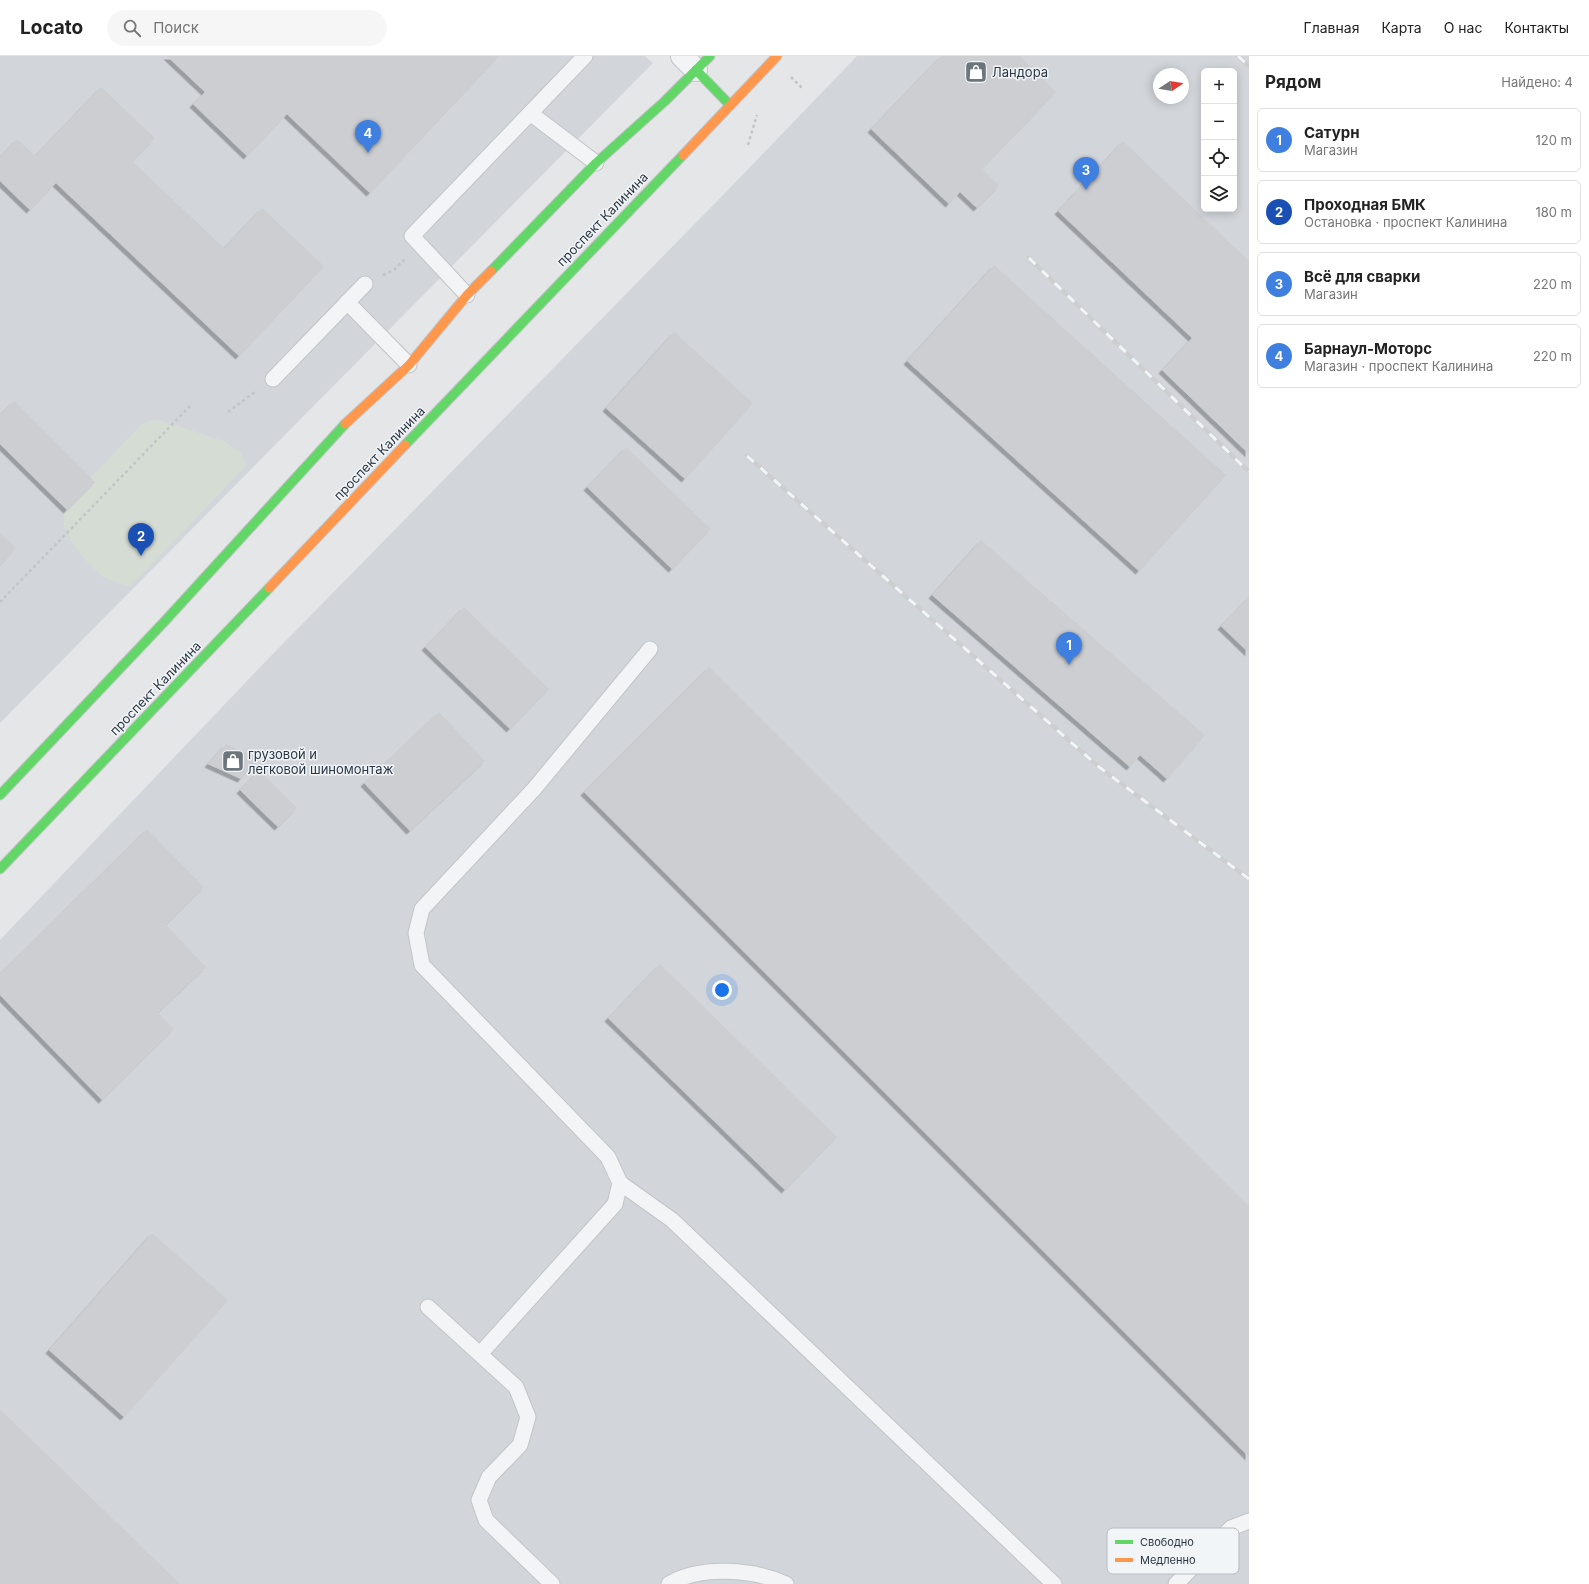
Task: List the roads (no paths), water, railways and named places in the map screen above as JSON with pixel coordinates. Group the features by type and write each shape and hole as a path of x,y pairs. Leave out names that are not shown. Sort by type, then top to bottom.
{"main road":[{"name":"проспект Калинина","path":"0,869 776,56"},
{"path":"0,795 164,622 340,429 409,365 467,295 596,163 665,101 696,60 730,104"}],"lane":[{"path":"467,295 412,236 585,56"},
{"path":"530,113 596,163"},
{"path":"273,379 365,284"},
{"path":"347,302 409,365"},
{"path":"650,649 534,789 422,909 416,933 422,965 608,1158 620,1183 672,1220 1054,1584"},
{"path":"480,1354 615,1204 620,1183"},
{"path":"428,1307 516,1387 528,1417 520,1445 489,1476 479,1500 486,1520 552,1584"},
{"path":"1231,1528 1249,1521"},
{"path":"669,1584 696,1574 719,1571 750,1573 773,1578 786,1584"},
{"path":"1176,1584 1186,1574"}],"railway":[{"path":"1238,56 1249,66"},
{"path":"1029,258 1249,472"},
{"path":"747,456 1099,767 1249,879"}],"place":[{"name":"Ландора","path":"976,72"},
{"name":"Барнаул-Моторс","path":"368,153"},
{"name":"Всё для сварки","path":"1086,190"},
{"name":"Проходная БМК","path":"141,556"},
{"name":"Сатурн","path":"1069,665"},
{"name":"грузовой и легковой шиномонтаж","path":"233,761"}]}
